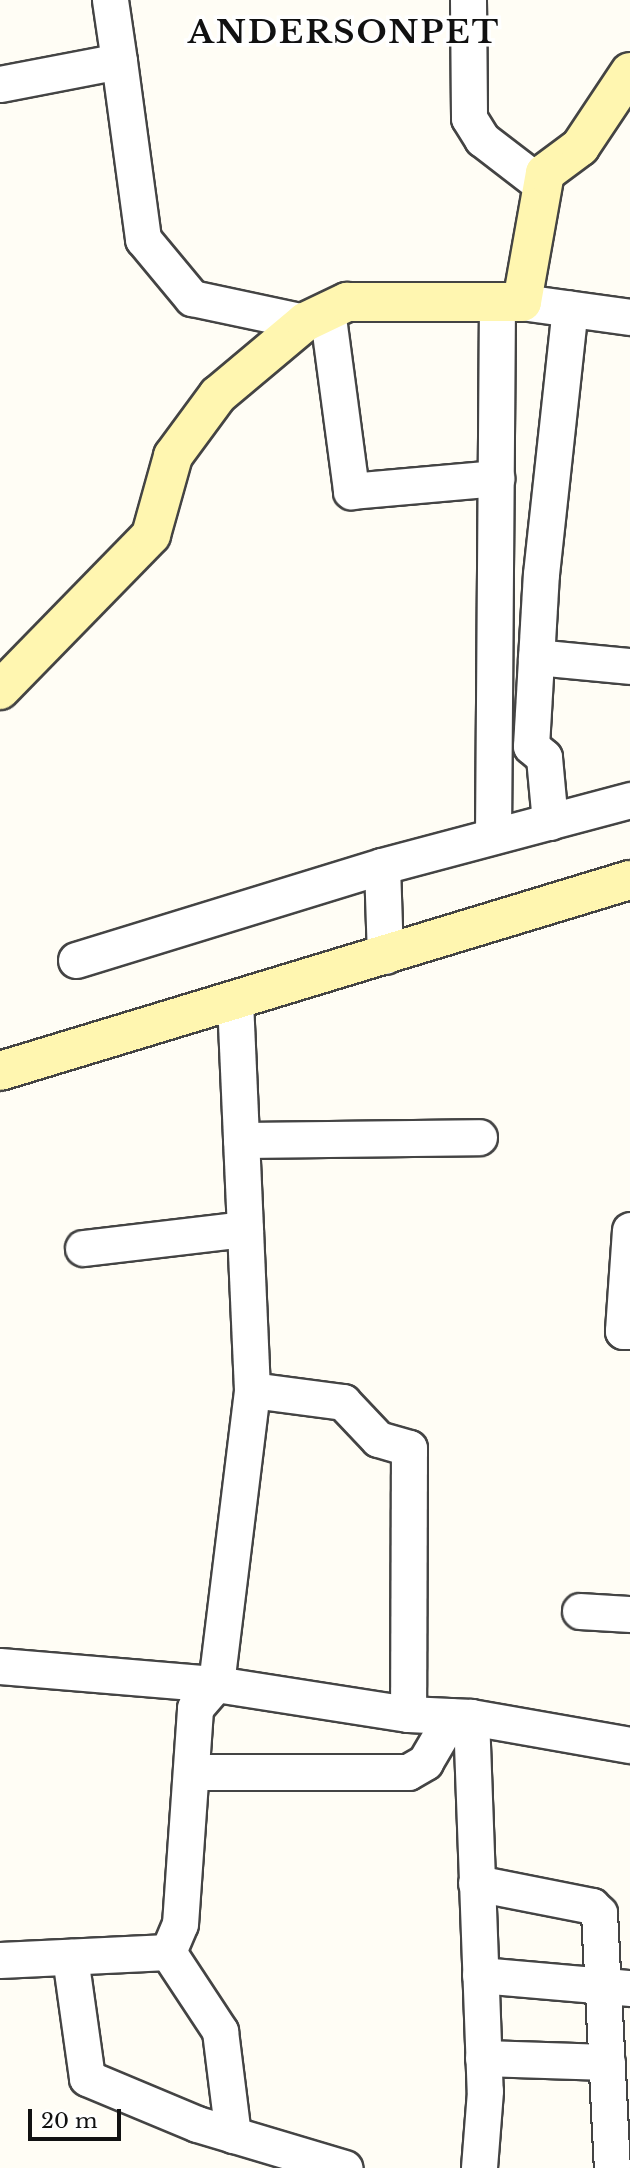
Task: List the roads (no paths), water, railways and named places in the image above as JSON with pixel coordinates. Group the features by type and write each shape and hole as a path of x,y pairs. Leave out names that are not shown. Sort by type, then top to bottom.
{"street":[{"path":"110,0 143,239 192,298 316,316"},
{"path":"468,0 468,118 482,139 543,186"},
{"path":"0,84 119,61"},
{"path":"493,836 495,478 509,303 545,173 580,147 630,72"},
{"path":"0,691 151,535 173,456 218,395 316,316 347,302 509,303 630,317"},
{"path":"550,822 544,757 531,746 536,657 570,309"},
{"path":"316,316 351,491 495,478"},
{"path":"536,657 630,666"},
{"path":"76,960 382,866 630,800"},
{"path":"382,866 385,956"},
{"path":"0,1071 630,880"},
{"path":"168,1952 180,1924 194,1708 216,1684 252,1390 235,1001"},
{"path":"241,1140 479,1138"},
{"path":"83,1248 245,1229"},
{"path":"630,1230 623,1331 630,1331"},
{"path":"252,1390 343,1402 378,1439 409,1448 408,1714"},
{"path":"580,1611 630,1614"},
{"path":"0,1666 216,1684 408,1714 461,1716 630,1745"},
{"path":"191,1772 408,1772 425,1762 461,1716"},
{"path":"461,1716 476,1883 480,1975 483,2057 479,2168"},
{"path":"476,1883 596,1909 617,1987 607,2062 612,2168"},
{"path":"0,1960 168,1952"},
{"path":"168,1952 219,2031 233,2135"},
{"path":"70,1957 87,2078 233,2135 345,2168"},
{"path":"480,1975 617,1987"},
{"path":"483,2057 607,2062"}],"district":[{"name":"ANDERSONPET","path":"344,32"}]}
